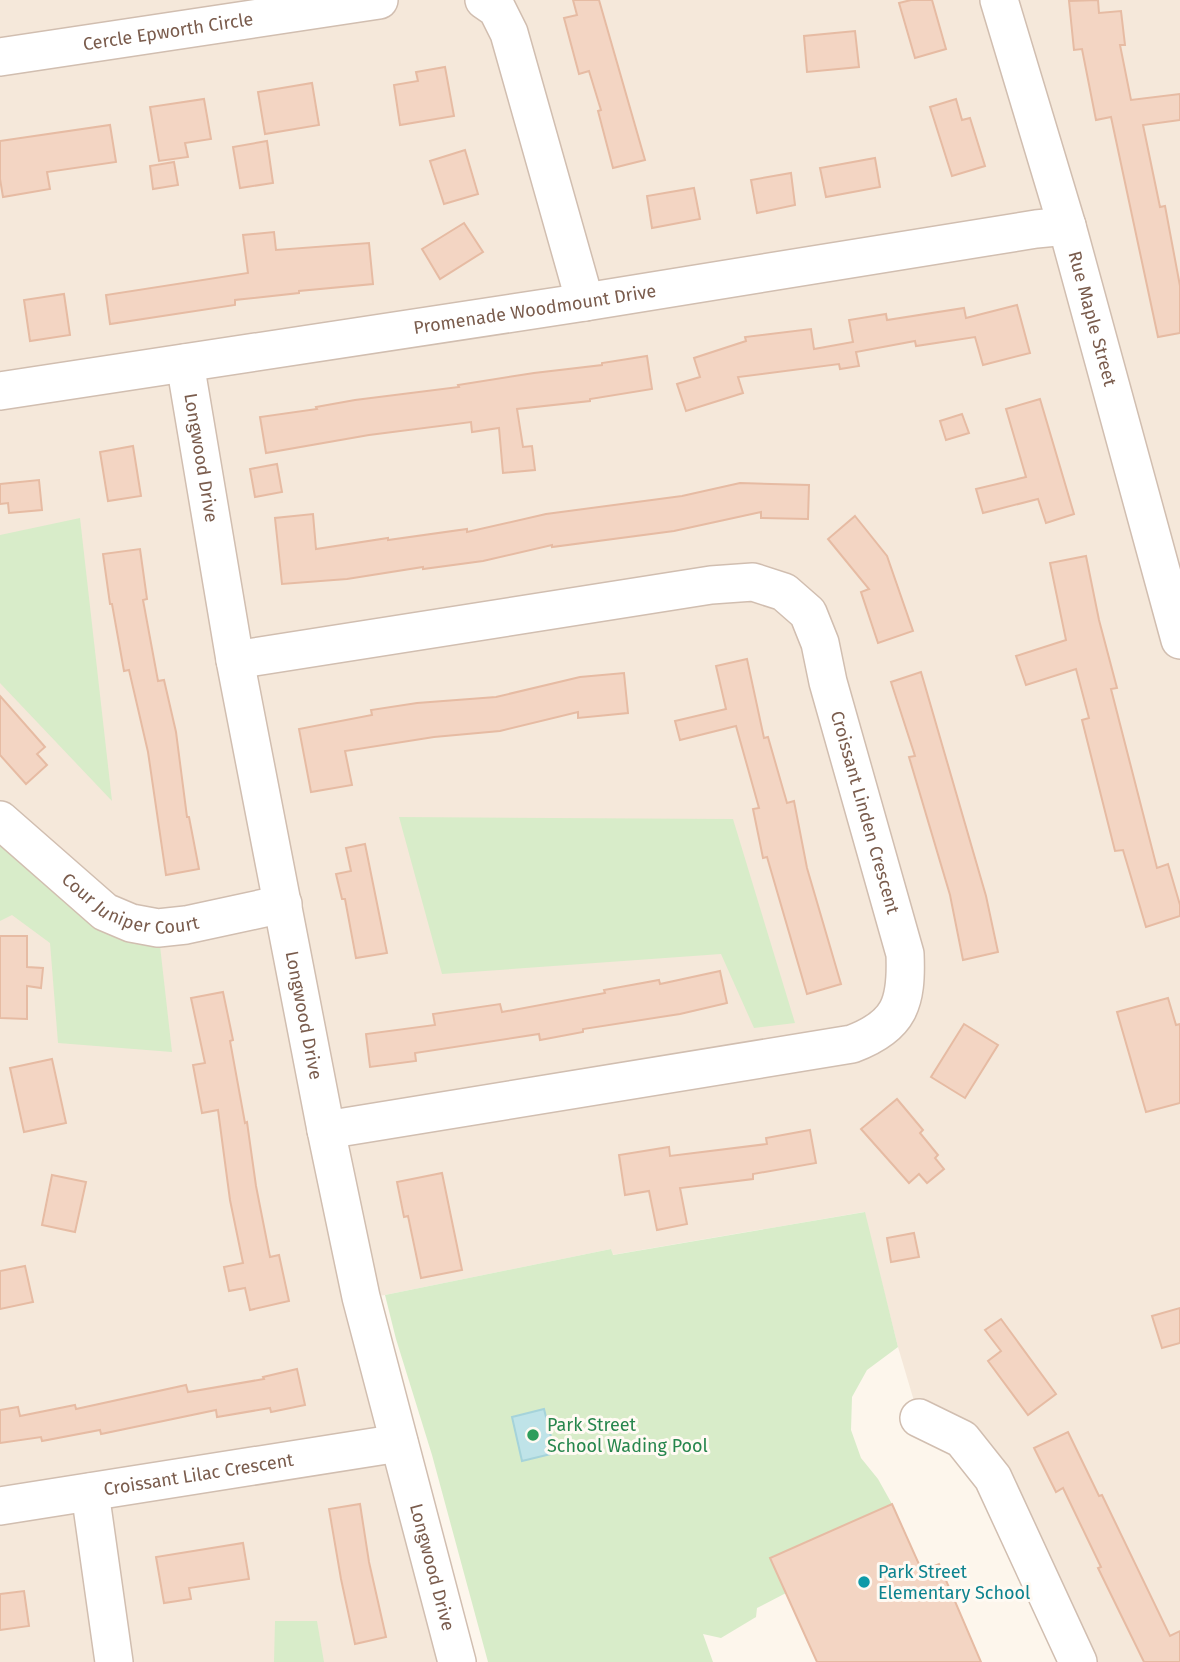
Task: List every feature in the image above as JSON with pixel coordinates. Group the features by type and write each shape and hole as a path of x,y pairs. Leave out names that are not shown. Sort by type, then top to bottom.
{"street":[{"name":"Cercle Epworth Circle","path":"0,57 379,0"},
{"path":"484,0 497,9 509,33 585,302"},
{"name":"Rue Maple Street","path":"999,0 1175,601 1180,640"},
{"name":"Promenade Woodmount Drive","path":"0,391 1067,226"},
{"name":"Longwood Drive","path":"185,363 235,660 326,1130 361,1297 457,1662"},
{"name":"Croissant Linden Crescent","path":"235,660 711,584 753,582 784,592 808,613 820,643 828,682 905,954 906,982 901,1007 873,1036 852,1044 326,1130"},
{"name":"Cour Juniper Court","path":"1,824 105,912 131,923 158,928 186,925 283,904"},
{"path":"919,1418 962,1439 993,1478 1078,1662"},
{"name":"Croissant Lilac Crescent","path":"0,1506 399,1443"},
{"path":"90,1492 114,1662"}],"shaded area":[{"path":"0,0 1180,0 1180,1662 1078,1662 993,1478 919,1418 864,1212 612,1255 611,1249 361,1298 457,1662 0,1662"}],"green space":[{"path":"80,518 112,801 0,683 0,535"},
{"path":"399,817 733,819 795,1023 754,1028 721,954 442,974"},
{"path":"0,820 158,928 172,1052 58,1043 50,943 12,915 0,921"},
{"path":"865,1212 898,1347 867,1370 852,1397 851,1430 861,1458 878,1479 892,1504 770,1558 786,1593 757,1608 756,1617 721,1638 703,1634 713,1662 488,1662 385,1295 611,1249 613,1255"},
{"path":"275,1621 317,1621 324,1662 274,1662"}],"water":[{"name":"Park Street School Wading Pool","path":"544,1409 555,1453 522,1461 512,1417"}],"building":[{"path":"573,0 599,0 645,160 613,168 598,111 601,110 589,71 579,74 564,18 577,15"},
{"path":"932,0 946,49 915,58 899,3"},
{"path":"1098,0 1099,13 1121,11 1125,45 1120,45 1131,100 1180,94 1180,120 1143,125 1160,207 1165,206 1180,286 1180,333 1158,337 1111,117 1096,120 1082,49 1074,50 1069,1"},
{"path":"855,31 859,67 807,72 804,36"},
{"path":"445,67 454,116 400,125 394,85 418,81 416,72"},
{"path":"312,83 319,125 265,134 258,92"},
{"path":"204,99 211,139 185,143 188,157 159,161 150,107"},
{"path":"956,99 962,120 970,118 985,166 952,176 930,107"},
{"path":"110,125 116,162 47,172 50,189 3,197 0,141"},
{"path":"267,141 273,183 240,188 233,147"},
{"path":"465,150 478,194 444,204 430,161"},
{"path":"875,158 880,187 826,197 820,168"},
{"path":"174,162 178,185 153,189 150,166"},
{"path":"791,173 795,205 757,213 751,180"},
{"path":"694,188 700,219 652,228 647,196"},
{"path":"464,223 483,252 440,279 422,249"},
{"path":"274,232 276,250 369,243 373,284 235,300 235,305 110,324 106,295 248,273 243,235"},
{"path":"64,294 70,335 30,341 24,300"},
{"path":"1017,305 1030,353 983,365 975,337 916,346 915,341 856,352 859,366 840,369 839,364 738,377 743,393 686,411 677,384 700,377 694,358 746,341 745,337 811,329 814,349 853,342 849,320 886,314 887,320 964,308 966,318"},
{"path":"647,356 652,389 590,401 517,409 523,447 532,446 535,470 503,473 499,428 472,432 471,422 369,435 266,453 260,417"},
{"path":"1040,399 1074,514 1046,523 1038,499 983,513 976,489 1026,477 1006,409"},
{"path":"962,414 969,433 946,440 940,421"},
{"path":"133,446 141,496 108,501 100,452"},
{"path":"277,464 282,492 255,497 250,469"},
{"path":"39,480 42,510 9,513 8,503 0,504 0,484"},
{"path":"740,483 809,485 808,519 761,518 761,512 674,531 552,545 483,561 347,579 282,584 275,518 313,514 316,549 467,529 467,532 546,514 682,496"},
{"path":"855,516 887,556 913,631 878,643 861,592 869,589 828,539"},
{"path":"140,549 147,599 143,600 158,681 164,680 176,732 187,817 199,869 166,875 148,752 129,670 124,671 103,554"},
{"path":"1086,556 1117,688 1111,689 1157,868 1168,864 1180,905 1180,916 1146,927 1123,850 1115,851 1082,720 1089,718 1076,669 1026,685 1016,656 1066,640 1050,563"},
{"path":"747,659 764,738 768,737 787,803 794,801 807,868 841,984 807,994 767,857 763,858 753,809 759,808 736,726 680,740 675,721 726,709 716,666"},
{"path":"921,672 986,896 998,952 963,960 950,895 909,757 915,756 891,682"},
{"path":"624,673 628,713 578,718 578,712 500,731 434,737 345,751 352,785 311,792 299,729 372,715 371,710 417,703 496,697 580,677"},
{"path":"0,696 45,747 37,754 47,765 26,784 0,755"},
{"path":"365,844 387,953 356,958 345,899 342,899 336,874 351,871 346,848"},
{"path":"0,936 27,936 27,967 43,968 41,988 27,986 27,1019 0,1018"},
{"path":"720,971 727,1003 680,1014 583,1029 583,1032 540,1040 539,1034 415,1053 416,1061 370,1067 366,1034 435,1025 433,1014 500,1004 502,1012 605,993 604,990 659,980 660,984"},
{"path":"223,992 270,1257 279,1255 289,1301 250,1310 245,1288 229,1291 224,1267 243,1263 230,1200 218,1110 202,1113 193,1065 205,1063 191,998"},
{"path":"1168,998 1176,1025 1180,1024 1180,1103 1146,1112 1117,1012"},
{"path":"964,1024 998,1045 965,1098 931,1077"},
{"path":"52,1059 66,1123 24,1132 10,1068"},
{"path":"897,1099 923,1130 920,1133 938,1155 935,1158 944,1169 927,1183 919,1174 909,1183 861,1129"},
{"path":"810,1130 816,1163 753,1174 753,1179 680,1188 687,1224 657,1230 649,1191 625,1195 619,1155 669,1147 670,1156 767,1144 766,1138"},
{"path":"442,1173 462,1270 421,1278 408,1216 404,1217 397,1182"},
{"path":"52,1175 86,1182 75,1232 42,1225"},
{"path":"914,1233 919,1257 891,1262 887,1238"},
{"path":"25,1266 33,1302 0,1309 0,1271"},
{"path":"1180,1308 1180,1343 1162,1348 1152,1316"},
{"path":"1001,1319 1056,1394 1028,1415 988,1361 1001,1351 985,1330"},
{"path":"297,1369 305,1405 271,1412 270,1408 217,1417 216,1410 101,1434 100,1430 42,1441 41,1437 0,1443 0,1410 18,1407 20,1416 75,1405 76,1409 186,1385 188,1392 264,1379 263,1377"},
{"path":"1068,1432 1099,1496 1102,1495 1170,1636 1180,1631 1180,1662 1144,1662 1063,1488 1056,1492 1034,1448"},
{"path":"360,1504 369,1562 386,1637 355,1644 329,1509"},
{"name":"Park Street Elementary School","path":"892,1504 922,1571 939,1564 981,1662 817,1662 770,1558"},
{"path":"243,1543 249,1579 189,1588 191,1599 164,1603 156,1557"},
{"path":"24,1591 29,1626 0,1630 0,1594"}],"place":[{"name":"Park Street School Wading Pool","path":"533,1435"},
{"name":"Park Street Elementary School","path":"864,1582"}]}
